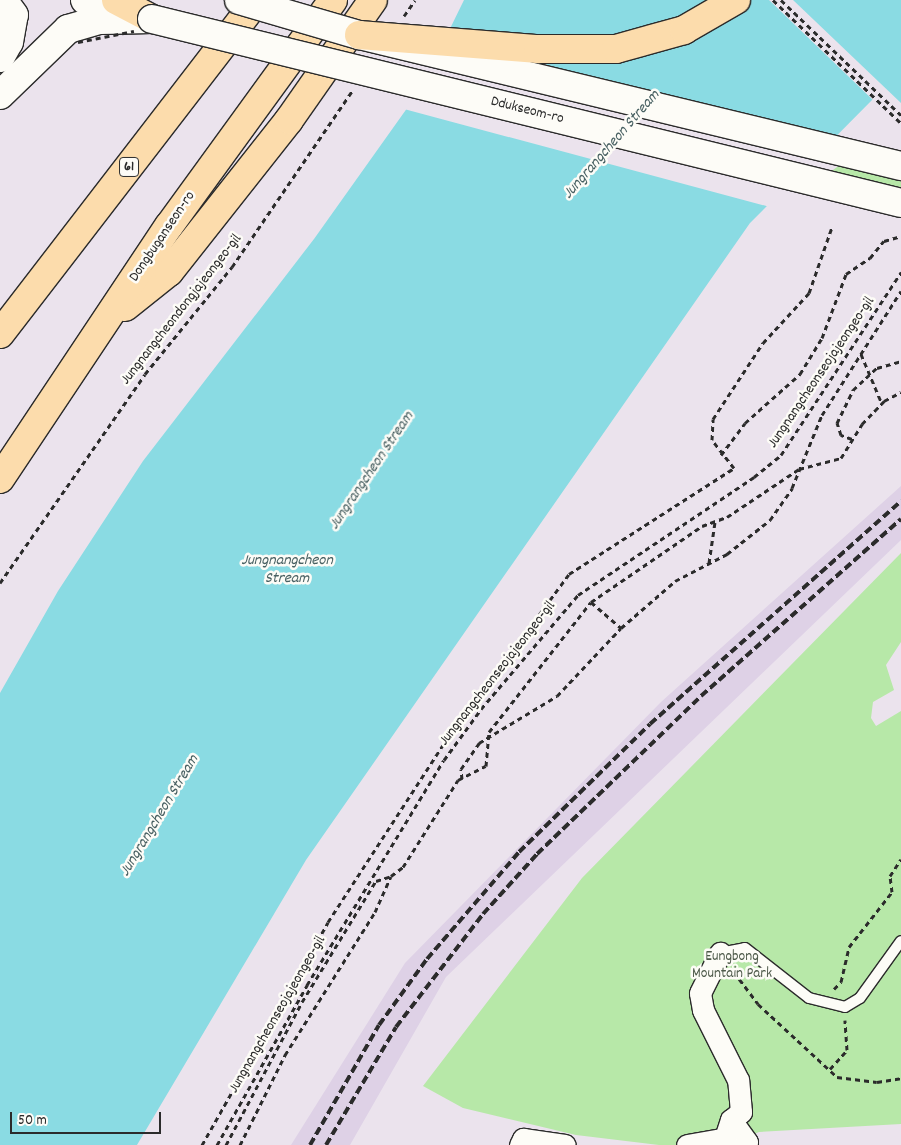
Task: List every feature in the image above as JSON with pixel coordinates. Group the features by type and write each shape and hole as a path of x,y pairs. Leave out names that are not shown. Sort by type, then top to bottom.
{"highway":[{"path":"116,0 152,19"},
{"name":"61","path":"0,334 256,0"},
{"name":"Dongbuganseon-ro","path":"0,479 169,226 333,0"},
{"path":"108,320 169,272 288,120 373,0"},
{"path":"359,35 538,49 616,49 669,36 736,0"}],"main road":[{"path":"0,58 9,42 14,15 3,0"},
{"path":"85,0 152,19"},
{"path":"239,0 359,35 901,166"},
{"path":"0,95 68,28 100,20 152,19"},
{"name":"Ddukseom-ro","path":"152,19 901,203"}],"street":[{"path":"687,1145 725,1138 730,1120 740,1112 738,1080 703,1010 700,993 720,953"},
{"path":"730,1120 746,1144"},
{"path":"520,1145 523,1139 566,1145"}],"lane":[{"path":"720,953 745,948 809,998 845,1007 860,998 901,941"}],"path":[{"path":"398,24 415,0"},
{"path":"773,0 901,123"},
{"path":"781,0 901,115"},
{"name":"Jungnangcheondongjajeongeo-gil","path":"0,583 145,374 232,267 354,87"},
{"path":"202,1145 333,914 442,745 569,574 734,468 721,455 712,440 713,418 764,343 809,293 832,227"},
{"path":"721,455 745,423 800,374 822,338 846,274 870,258 884,241 901,236"},
{"name":"Jungnangcheonseojajeongeo-gil","path":"217,1145 307,985 444,760 496,690 578,595 754,478 781,455 901,272"},
{"path":"462,779 461,769 475,747 557,696 621,628 676,581 755,535 770,520 798,469 822,415 901,291"},
{"path":"861,354 867,375 882,404"},
{"path":"852,439 841,435 837,423 853,390 867,375 901,361"},
{"path":"226,1145 302,1002 376,880 392,876 403,867 462,779 486,766 488,739 496,722 591,602 702,526 716,522 798,469 840,458 852,439 882,404 901,392"},
{"path":"709,563 716,522"},
{"path":"591,602 621,628"},
{"path":"822,1001 841,982 849,948 892,892 890,876 901,859"},
{"path":"240,1145 285,1055 375,912 392,876"},
{"path":"720,953 758,1004 837,1077 877,1082 901,1078"},
{"path":"830,1069 847,1050 845,1007"}],"shaded area":[{"path":"901,486 901,540 446,977 350,1145 291,1145 405,963 661,702"}],"green space":[{"path":"861,149 901,166 901,215 805,191"},
{"name":"Eungbong Mountain Park","path":"901,553 901,642 886,665 894,690 873,702 871,718 876,726 901,711 901,1124 759,1132 728,1145 659,1145 576,1135 463,1108 423,1086 582,878"}],"water":[{"name":"Jungnangcheon Stream","path":"464,0 901,0 901,110 878,94 750,223 306,860 137,1145 0,1145 0,693 58,591 143,461 314,239 420,90"}],"pier":[{"path":"769,0 793,0 901,103 901,112 878,97 874,101"},
{"path":"445,33 583,76 834,142 770,207 404,109"}],"railway":[{"path":"310,1145 379,1025 427,959 519,852 650,724 901,501"},
{"path":"326,1145 396,1027 483,914 537,854 701,696 901,519"}],"water label":[{"name":"Jungrangcheon Stream","path":"612,145"},
{"name":"Jungrangcheon Stream","path":"372,471"},
{"name":"Jungrangcheon Stream","path":"160,816"}]}
